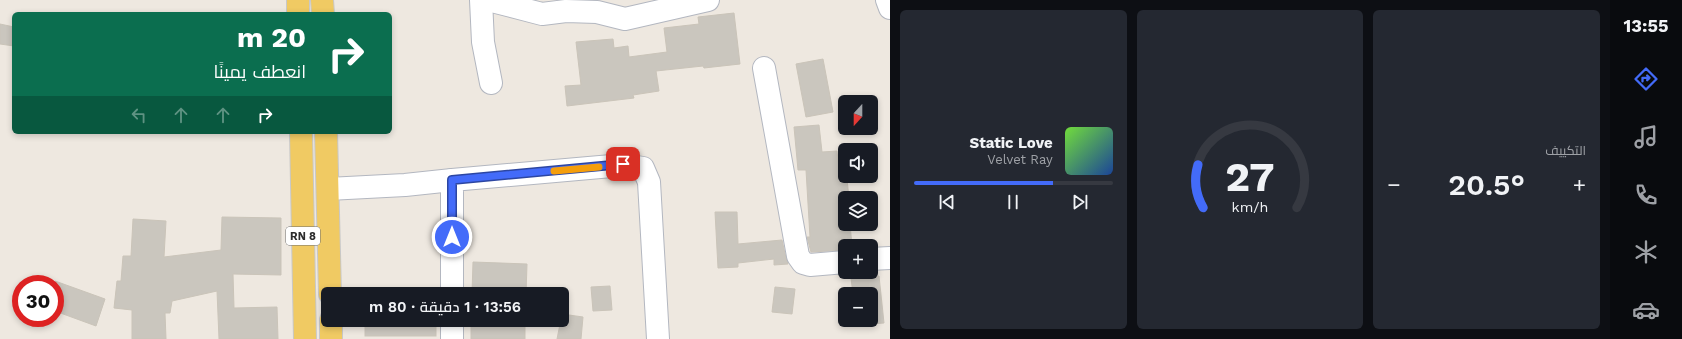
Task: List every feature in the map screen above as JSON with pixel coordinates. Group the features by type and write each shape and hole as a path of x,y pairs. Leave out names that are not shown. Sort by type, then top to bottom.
{"main road":[{"path":"298,0 298,12"},
{"path":"322,0 323,12"},
{"name":"RN 8","path":"301,134 305,339"},
{"name":"RN 8","path":"326,134 330,287"},
{"path":"331,327 331,339"}],"street":[{"path":"481,0 483,42 491,83"},
{"path":"488,0 542,14 566,11 597,12 624,20 708,0"},
{"path":"886,0 890,8"},
{"path":"764,68 798,256 803,263 810,265 838,263"},
{"path":"328,189 405,184 623,164 643,168 649,182 658,339"},
{"path":"452,180 452,287"},
{"path":"878,259 890,258"},
{"path":"452,327 452,339"}],"building":[{"path":"734,13 740,64 656,71 659,91 633,95 634,98 567,106 565,86 581,85 576,42 613,39 614,48 628,46 629,57 667,52 664,28 699,24 698,17"},
{"path":"0,24 12,27 12,46 0,44"},
{"path":"823,59 833,112 806,117 796,64"},
{"path":"819,125 822,152 837,151 838,183 847,183 848,191 838,191 838,231 851,231 851,239 838,239 838,250 811,252 807,237 810,237 806,170 798,170 794,127"},
{"path":"715,212 737,212 738,244 782,240 788,264 774,265 774,259 738,263 738,267 718,268"},
{"path":"222,217 281,218 281,275 233,274 234,308 277,307 278,339 219,339 217,291 172,301 170,313 165,313 166,339 132,339 132,310 114,308 117,281 121,281 123,256 131,256 133,219 166,221 164,257 221,250"},
{"path":"473,262 527,264 526,287 472,287"},
{"path":"878,276 884,323 878,323 878,287 852,287 851,279 878,279"},
{"path":"64,284 105,299 96,326 64,314"},
{"path":"610,286 612,310 593,311 591,287"},
{"path":"775,287 795,289 792,314 772,312"},
{"path":"569,315 583,317 581,339 557,339 559,327 569,327"},
{"path":"365,327 436,327 436,336 365,336"},
{"path":"471,327 525,327 525,339 471,339"}],"slow traffic":[{"path":"554,171 599,167"}],"route":[{"path":"452,237 452,180 623,164"}]}
